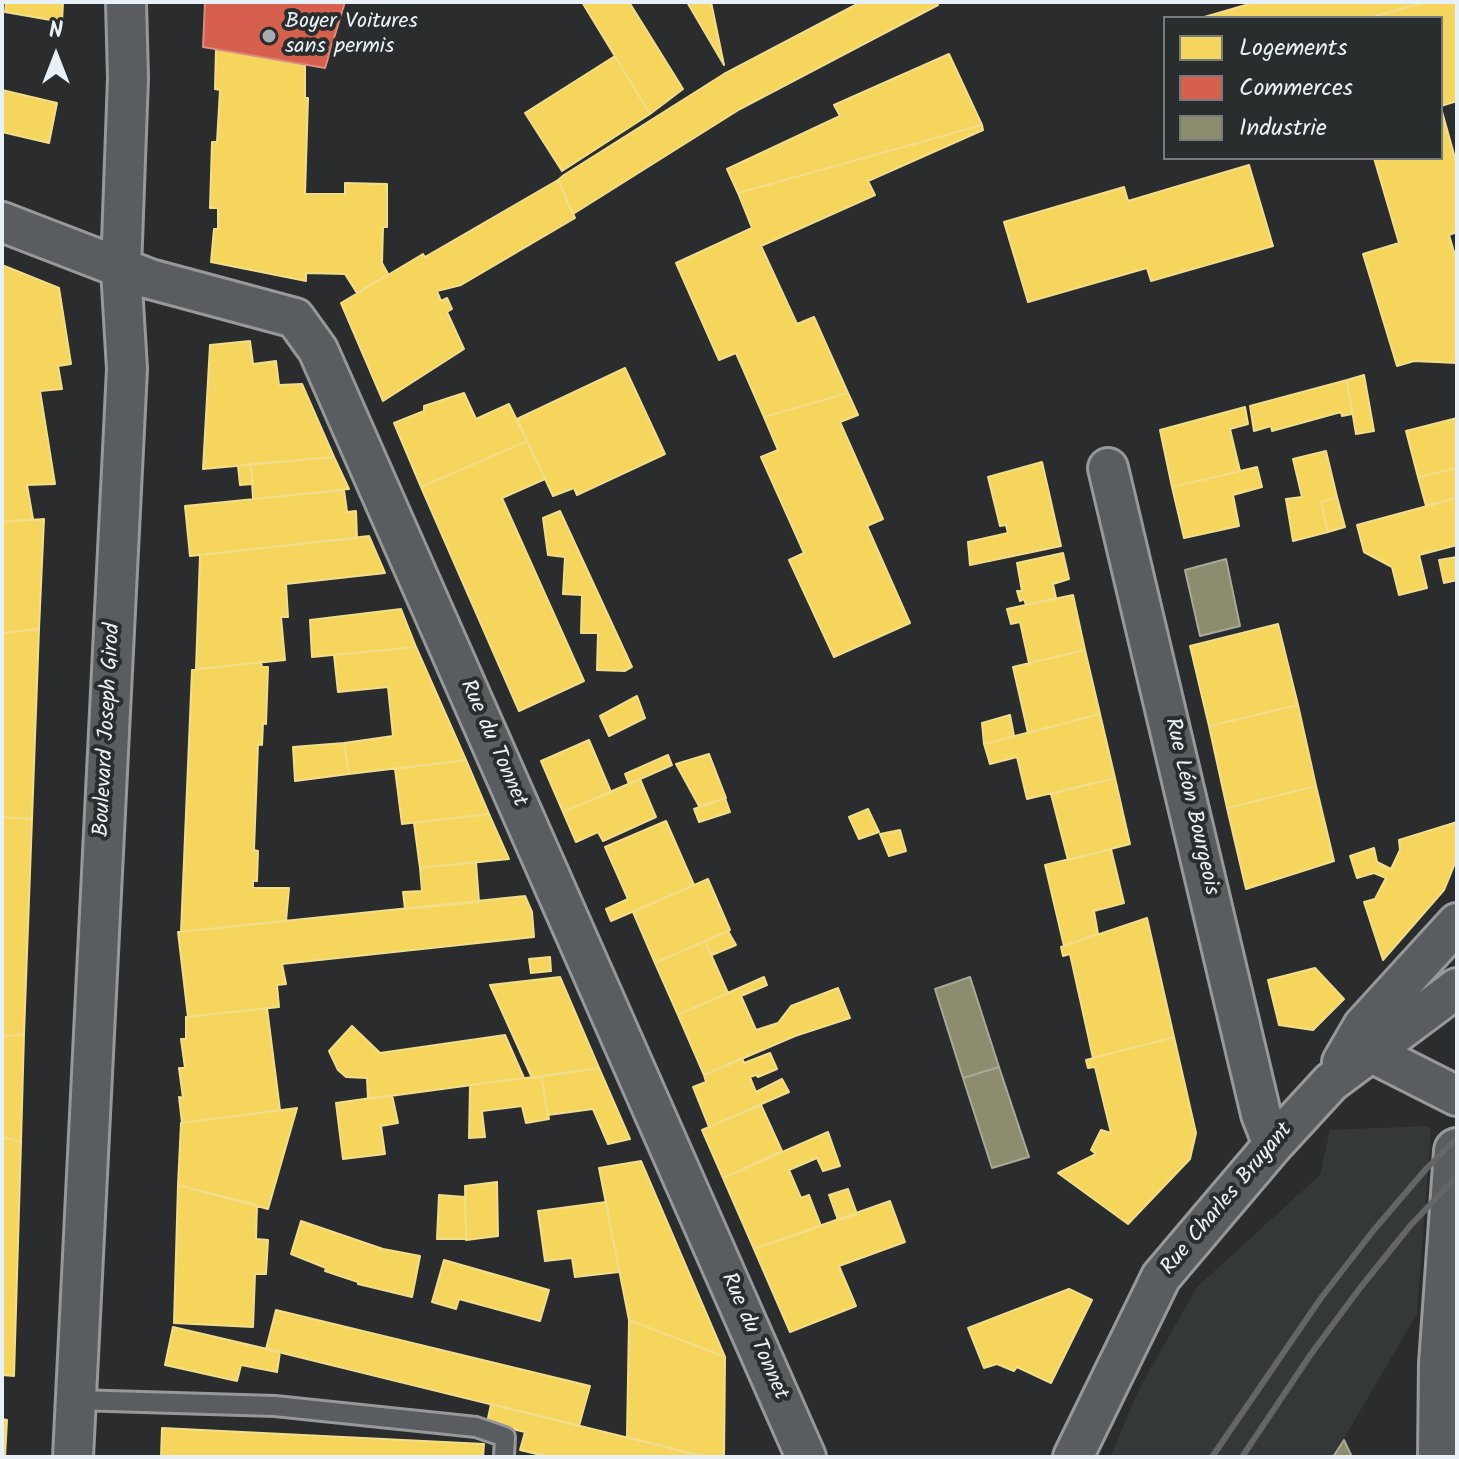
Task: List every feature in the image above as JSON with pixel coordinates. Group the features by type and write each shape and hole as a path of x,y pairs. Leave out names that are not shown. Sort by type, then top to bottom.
{"main road":[{"path":"1446,1456 1442,1364 1457,1151"}],"street":[{"name":"Boulevard Joseph Girod","path":"73,1457 127,369 121,269 128,78 126,2"},
{"name":"Rue du Tonnet","path":"2,222 121,269 295,318 318,350 806,1457"},
{"name":"Rue Léon Bourgeois","path":"1108,468 1261,1114 1273,1145"},
{"name":"Rue Charles Bruyant","path":"1331,1082 1363,1026 1452,937"},
{"name":"Rue Charles Bruyant","path":"1073,1457 1161,1277 1331,1082 1457,988"},
{"path":"1370,1052 1457,1096"}],"lane":[{"path":"76,1400 275,1406 476,1427 505,1437 504,1457"}],"shaded area":[{"path":"1427,1126 1431,1129 1417,1314 1333,1457 1110,1457 1139,1389 1197,1287 1320,1175 1330,1130"}],"building: Logements":[{"path":"6,2 63,2 62,22 5,12"},
{"path":"582,2 629,2 683,89 650,114"},
{"path":"687,2 711,2 724,65"},
{"path":"861,2 937,2 938,5 740,109 573,214 558,180 564,175 724,74"},
{"path":"1256,2 1425,2 1375,16 1208,16"},
{"path":"1425,2 1457,2 1457,101 1443,105 1443,16 1380,15"},
{"path":"216,49 305,65 305,98 308,98 305,194 345,194 345,183 387,184 387,227 383,227 382,263 388,274 357,293 345,274 306,273 306,281 211,262 214,229 218,229 218,208 210,208 212,142 217,142 220,90 215,89"},
{"path":"949,54 982,125 738,193 727,169 840,116 834,105"},
{"path":"615,56 650,114 562,171 525,113"},
{"path":"2,90 57,103 49,143 2,132"},
{"path":"1443,115 1457,165 1457,232 1449,235 1457,262 1457,363 1414,361 1397,366 1363,254 1399,243 1375,160 1443,160"},
{"path":"982,125 983,130 868,181 875,195 761,246 797,324 814,317 848,393 764,417 736,353 719,360 676,263 752,228 738,193"},
{"path":"1249,165 1273,246 1151,281 1147,268 1028,302 1004,222 1124,187 1128,201"},
{"path":"558,180 575,218 461,285 437,291 441,301 447,298 452,309 447,312 464,349 383,401 341,303"},
{"path":"2,265 59,288 71,364 58,366 62,389 40,391 55,484 27,485 33,519 2,522"},
{"path":"250,341 253,364 276,361 279,385 302,384 334,457 203,469 210,345"},
{"path":"625,368 665,454 577,495 574,488 553,496 517,419"},
{"path":"1364,375 1374,431 1356,434 1347,380"},
{"path":"1347,380 1352,414 1342,416 1341,412 1272,431 1271,426 1254,431 1250,406"},
{"path":"464,393 476,419 509,404 527,441 421,487 394,423 424,411 424,406"},
{"path":"848,393 858,415 840,422 883,519 867,526 910,623 834,657 789,560 804,553 761,457 778,450 764,417"},
{"path":"1245,407 1248,424 1230,429 1240,471 1172,487 1160,430"},
{"path":"1457,418 1457,468 1418,477 1406,431"},
{"path":"527,441 545,479 502,498 584,681 519,711 421,487"},
{"path":"1326,451 1337,497 1321,502 1328,532 1293,541 1286,499 1302,497 1293,459"},
{"path":"334,457 349,489 253,499 251,464"},
{"path":"1042,462 1061,546 970,565 968,542 1008,533 1006,525 1000,526 988,477"},
{"path":"251,464 253,484 240,485 238,466"},
{"path":"1257,467 1262,487 1233,495 1239,526 1184,538 1172,487"},
{"path":"1457,468 1457,498 1426,506 1418,477"},
{"path":"344,490 347,512 356,511 357,538 190,556 185,506"},
{"path":"1337,497 1345,527 1328,532 1321,502"},
{"path":"1457,498 1457,545 1419,555 1427,588 1399,595 1392,567 1364,552 1357,525"},
{"path":"560,511 632,667 625,671 597,670 598,633 581,633 582,595 563,594 565,557 548,555 543,518"},
{"path":"44,519 39,629 2,633 2,522"},
{"path":"369,536 385,573 286,584 288,617 281,617 285,660 196,669 200,555"},
{"path":"1063,553 1069,579 1053,584 1056,598 1026,605 1024,599 1020,601 1017,591 1022,591 1017,563"},
{"path":"1457,557 1457,580 1444,583 1439,560"},
{"path":"1073,595 1085,650 1029,663 1020,622 1011,624 1007,609"},
{"path":"401,609 416,647 312,657 310,620"},
{"path":"1278,624 1298,705 1209,726 1190,646"},
{"path":"39,629 32,819 2,817 2,633"},
{"path":"416,647 466,760 349,774 344,743 393,736 388,687 338,692 334,655"},
{"path":"1085,650 1100,714 1028,733 1013,667"},
{"path":"261,662 262,667 268,667 266,724 263,723 262,745 258,744 254,850 258,851 257,881 253,881 253,888 289,888 286,921 181,932 192,670"},
{"path":"637,696 645,718 609,736 600,716"},
{"path":"1298,705 1316,786 1227,808 1209,726"},
{"path":"1100,714 1115,778 1027,799 1017,757 990,764 984,744"},
{"path":"1010,715 1014,736 984,744 982,723"},
{"path":"589,740 611,792 563,812 541,761"},
{"path":"344,743 349,774 295,781 293,747"},
{"path":"709,754 726,798 699,806 676,764"},
{"path":"668,755 672,765 629,784 625,774"},
{"path":"466,760 489,814 402,824 395,769"},
{"path":"1115,778 1130,844 1068,860 1051,794"},
{"path":"640,779 656,817 603,841 598,832 576,842 563,812"},
{"path":"1316,786 1334,861 1246,889 1227,808"},
{"path":"725,798 730,812 699,822 694,809"},
{"path":"868,809 879,832 859,839 849,817"},
{"path":"489,814 509,859 420,868 414,823"},
{"path":"2,817 32,819 24,1034 2,1037"},
{"path":"666,821 694,885 611,921 606,909 628,899 605,847"},
{"path":"1457,822 1457,858 1444,890 1383,960 1364,902 1375,899 1386,878 1374,873 1357,878 1350,856 1374,848 1377,862 1391,869 1400,850 1399,840"},
{"path":"900,830 906,851 889,856 880,834"},
{"path":"1111,849 1124,903 1094,911 1098,934 1064,946 1045,865"},
{"path":"476,862 479,902 405,909 403,892 422,891 420,868"},
{"path":"708,879 730,930 655,963 633,912"},
{"path":"525,896 532,912 534,937 282,964 286,984 277,985 279,1007 188,1017 178,932"},
{"path":"1147,918 1174,1037 1093,1058 1070,954 1063,956 1061,947"},
{"path":"728,931 736,945 712,955 705,941"},
{"path":"705,941 728,993 678,1015 655,963"},
{"path":"550,957 551,971 531,973 529,959"},
{"path":"1315,968 1344,999 1313,1030 1279,1025 1268,980"},
{"path":"560,977 599,1068 532,1078 490,985"},
{"path":"764,977 767,985 741,996 756,1030 778,1023 791,1006 838,988 850,1018 795,1036 704,1075 678,1015"},
{"path":"267,1008 280,1110 182,1123 179,1068 185,1068 181,1039 186,1039 186,1017"},
{"path":"352,1026 380,1053 505,1035 524,1078 368,1099 367,1078 346,1077 338,1070 329,1051"},
{"path":"24,1034 21,1142 2,1137 2,1037"},
{"path":"1174,1037 1196,1133 1190,1159 1128,1224 1058,1173 1096,1154 1091,1150 1101,1130 1111,1133 1095,1067 1088,1068 1086,1060"},
{"path":"770,1053 777,1069 750,1077 756,1092 782,1079 789,1092 709,1127 693,1087 706,1082 704,1075 742,1058 744,1063"},
{"path":"599,1068 630,1139 608,1144 593,1109 548,1115 541,1076"},
{"path":"541,1076 549,1119 526,1123 522,1106 482,1111 485,1137 469,1138 470,1085"},
{"path":"392,1095 398,1123 381,1126 385,1154 343,1159 336,1103"},
{"path":"761,1105 782,1151 723,1178 702,1130"},
{"path":"297,1108 268,1209 178,1185 181,1123"},
{"path":"828,1132 840,1166 823,1171 817,1158 789,1170 801,1198 809,1195 821,1226 754,1249 723,1178"},
{"path":"2,1137 21,1142 14,1376 2,1375"},
{"path":"641,1161 725,1357 629,1320 599,1168"},
{"path":"497,1182 498,1236 466,1240 465,1186"},
{"path":"178,1185 257,1205 256,1239 268,1240 266,1274 255,1274 253,1327 174,1323"},
{"path":"848,1189 857,1214 838,1220 829,1195"},
{"path":"439,1195 465,1197 466,1239 437,1239"},
{"path":"890,1201 905,1242 839,1266 856,1306 790,1332 754,1249"},
{"path":"606,1202 619,1272 575,1277 572,1258 545,1261 538,1211"},
{"path":"301,1221 383,1249 420,1256 412,1297 358,1284 291,1254"},
{"path":"444,1260 549,1290 540,1321 459,1299 456,1309 432,1302"},
{"path":"1069,1289 1092,1300 1051,1383 1017,1367 1014,1371 997,1364 984,1368 968,1328"},
{"path":"276,1310 590,1386 579,1426 266,1349"},
{"path":"629,1320 725,1357 724,1457 706,1457 627,1437"},
{"path":"173,1327 280,1352 277,1372 241,1365 237,1381 165,1365"},
{"path":"491,1404 706,1457 549,1457 520,1450 525,1432 487,1423"},
{"path":"2,1419 7,1420 5,1457 2,1457"},
{"path":"162,1428 484,1444 483,1457 161,1457"}],"building: Commerces":[{"name":"Boyer Voitures sans permis","path":"205,2 345,2 325,68 203,47"}],"building: Industrie":[{"path":"1226,559 1240,626 1200,636 1185,570"},
{"path":"970,977 999,1067 963,1078 935,989"},
{"path":"999,1067 1029,1157 992,1168 963,1078"},
{"path":"1344,1440 1352,1457 1333,1457"}],"railway":[{"path":"1212,1457 1321,1298 1373,1231 1457,1138"},
{"path":"1242,1457 1360,1288 1410,1226 1457,1176"}],"place":[{"name":"Boyer Voitures sans permis","path":"269,36"}]}
